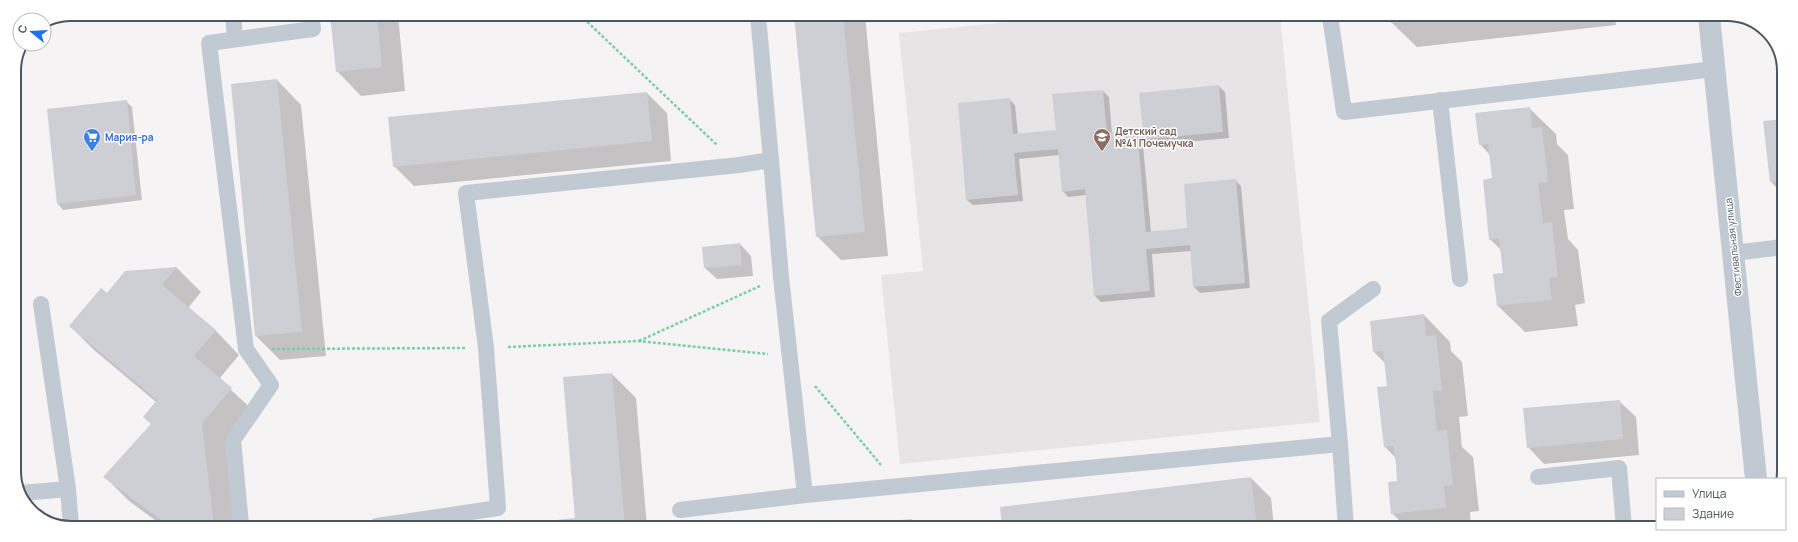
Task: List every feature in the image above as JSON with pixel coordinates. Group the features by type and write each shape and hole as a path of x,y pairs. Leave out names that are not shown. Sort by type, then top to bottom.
{"street":[{"name":"Фестивальная улица","path":"1710,21 1756,478"}],"lane":[{"path":"234,21 235,39"},
{"path":"241,521 233,440 271,386 246,349 209,43 313,29 312,21"},
{"path":"759,21 781,277 805,495"},
{"path":"1331,21 1344,112 1715,69"},
{"path":"1440,100 1460,279"},
{"path":"411,521 498,508 486,348 466,193 739,165 771,160"},
{"path":"1734,253 1777,248"},
{"path":"1346,521 1329,320 1373,289"},
{"path":"41,304 68,489 71,521"},
{"path":"680,510 898,485 1340,444"},
{"path":"1538,477 1619,468 1623,521"},
{"path":"26,493 68,489"}],"path":[{"path":"586,21 739,165"},
{"path":"638,341 781,277"},
{"path":"246,349 486,348 638,341 790,357 898,485"}],"shaded area":[{"name":"Детский сад №41 Почемучка","path":"1019,21 1281,21 1320,422 900,464 881,275 923,271 899,33"}],"building":[{"path":"331,21 378,21 382,67 336,72"},
{"path":"795,21 844,21 865,232 816,237"},
{"path":"1391,21 1412,21 1391,23"},
{"path":"277,79 302,332 255,336 231,84"},
{"path":"1219,85 1223,132 1138,140 1146,232 1187,228 1184,184 1236,179 1245,283 1193,287 1190,245 1146,249 1150,291 1094,296 1085,189 1062,192 1058,149 1014,153 1018,195 966,200 958,103 1010,98 1013,134 1056,130 1052,94 1103,90 1107,133 1143,130 1139,93"},
{"path":"647,92 652,141 393,167 388,117"},
{"name":"Мария-ра","path":"127,100 136,195 57,204 47,109"},
{"path":"1530,107 1532,128 1542,127 1548,182 1538,183 1543,223 1552,222 1558,277 1549,278 1552,300 1497,306 1493,274 1503,273 1499,238 1489,240 1483,180 1492,178 1488,144 1479,145 1475,113"},
{"path":"1777,120 1777,181 1770,182 1763,121"},
{"path":"740,243 742,265 704,268 702,247"},
{"path":"177,267 162,285 216,330 194,356 232,388 202,424 213,521 163,521 103,477 151,424 143,417 157,400 69,326 101,288 107,293 125,271"},
{"path":"1424,314 1426,336 1436,335 1442,390 1433,391 1437,431 1447,430 1453,485 1444,486 1446,508 1391,514 1388,482 1397,481 1396,464 1393,446 1384,447 1377,387 1387,386 1383,351 1373,352 1370,321"},
{"path":"612,373 624,521 546,521 575,518 563,377"},
{"path":"1620,400 1623,439 1527,448 1523,408"},
{"path":"1251,477 1257,521 1001,521 1000,507"},
{"path":"912,519 912,521 888,521"}],"place":[{"name":"Мария-ра","path":"92,152"},
{"name":"Детский сад №41 Почемучка","path":"1102,152"}]}
